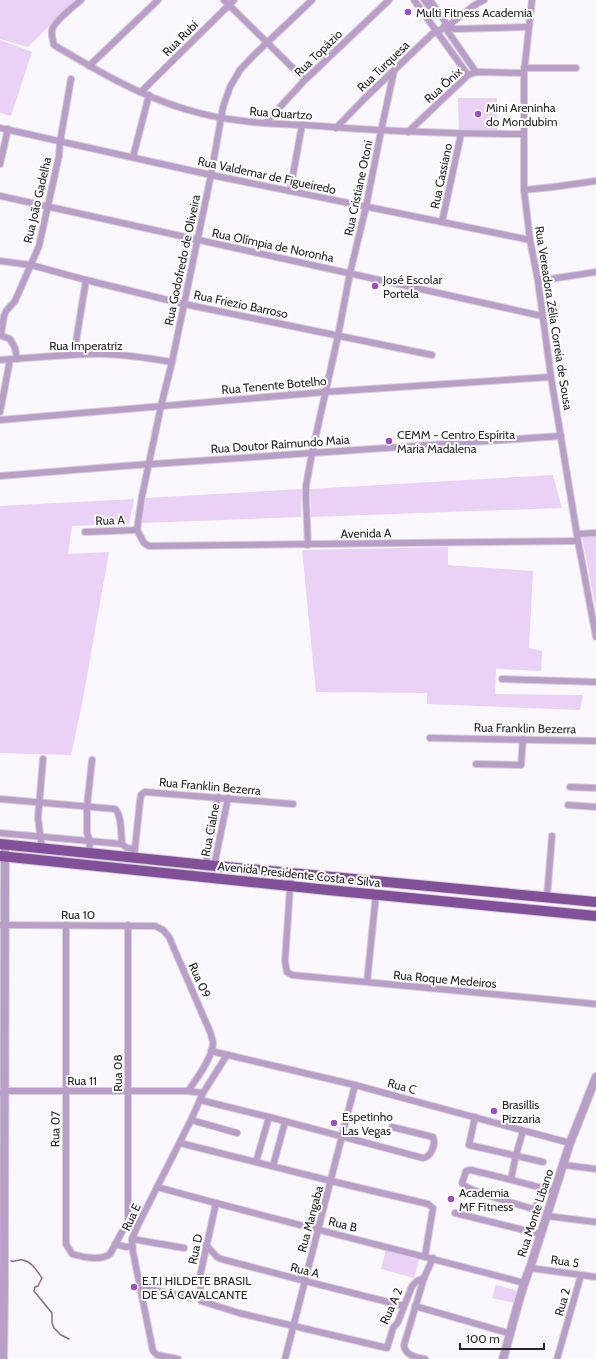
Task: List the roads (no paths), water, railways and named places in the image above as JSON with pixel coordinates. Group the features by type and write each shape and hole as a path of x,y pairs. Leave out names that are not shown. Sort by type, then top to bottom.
{"main road":[{"name":"Avenida Presidente Costa e Silva","path":"2,844 77,852 134,853 210,865 596,902"},
{"path":"74,864 77,863 79,858 77,852"},
{"path":"92,853 92,864 94,866"},
{"name":"Avenida Presidente Costa e Silva","path":"2,857 596,916"},
{"path":"443,901 444,887"},
{"path":"573,914 589,909 589,904 584,900"}],"street":[{"name":"Rua Quartzo","path":"80,0 52,28 54,45 89,66 141,92 183,108 221,118 265,123 381,131 461,134 523,134"},
{"path":"89,66 158,0"},
{"path":"224,0 305,80"},
{"name":"Rua Rubi","path":"141,92 234,0"},
{"name":"Rua Godofredo de Oliveira","path":"137,530 142,496 198,240 225,99 240,70 312,0"},
{"name":"Rua Topázio","path":"265,123 305,80 389,0"},
{"path":"414,0 468,75"},
{"path":"424,0 447,27"},
{"path":"430,0 476,72"},
{"name":"Rua Turquesa","path":"336,128 366,97 437,31 447,27 473,6 484,0"},
{"name":"Rua Vereadora Zélia Correia de Sousa","path":"532,0 524,70 524,190 530,240 538,281 551,377 577,538 596,637"},
{"name":"Rua Turquesa","path":"447,27 455,29 528,27"},
{"name":"Rua Ônix","path":"408,132 468,75 476,72 576,68"},
{"name":"Rua Cristiane Otoni","path":"308,545 306,493 312,453 394,71"},
{"name":"Rua João Gadelha","path":"0,412 14,359 15,348 10,339 0,334 2,324 6,311 15,301 40,246 59,156 71,80"},
{"path":"133,157 149,95"},
{"path":"290,191 302,125"},
{"name":"Rua Valdemar de Figueiredo","path":"0,128 211,175 530,240"},
{"path":"0,164 8,129"},
{"name":"Rua Cassiano","path":"442,222 461,134"},
{"path":"524,190 596,181"},
{"name":"Rua Olímpia de Noronha","path":"0,196 350,272 542,316"},
{"name":"Rua Friezio Barroso","path":"0,261 31,265 184,304 432,355"},
{"path":"538,281 596,272"},
{"path":"74,354 86,280"},
{"name":"Rua Imperatriz","path":"0,360 74,354 115,354 172,362"},
{"name":"Rua Tenente Botelho","path":"0,420 325,392 551,377"},
{"name":"Rua Doutor Raimundo Maia","path":"0,476 149,464 561,436"},
{"name":"Avenida A","path":"137,530 144,543 149,546 308,545 577,538 596,533"},
{"name":"Rua A","path":"85,532 137,530"},
{"path":"502,679 596,682"},
{"name":"Rua Franklin Bezerra","path":"430,738 596,741"},
{"path":"476,764 521,765 523,739"},
{"path":"42,848 38,818 43,759"},
{"path":"92,760 87,806 87,833 92,853"},
{"path":"570,787 596,788"},
{"name":"Rua Franklin Bezerra","path":"134,853 141,795 145,792 293,804"},
{"name":"Rua Cialne","path":"210,865 218,797"},
{"name":"Rua Cialne","path":"210,865 228,798"},
{"path":"0,799 112,808 117,810 119,816 122,844"},
{"path":"568,805 596,807"},
{"path":"0,833 122,844 134,853"},
{"path":"547,897 552,836"},
{"path":"2,844 3,1359"},
{"path":"290,886 291,873"},
{"name":"Rua Roque Medeiros","path":"290,886 285,961 287,972 292,976 596,1004"},
{"path":"368,982 376,894"},
{"name":"Rua 10","path":"3,925 155,926"},
{"name":"Rua 07","path":"66,925 66,1244 72,1254 80,1256 108,1256 128,1221"},
{"name":"Rua 08","path":"128,925 128,1221"},
{"name":"Rua 09","path":"155,926 164,930 169,937 211,1034 213,1043 212,1051"},
{"path":"203,1093 188,1091 202,1070 212,1051 227,1055 200,1100 423,1158 428,1157 431,1153 434,1141 433,1137 392,1127"},
{"name":"Rua C","path":"227,1055 355,1085 570,1143"},
{"name":"Rua Monte Líbano","path":"503,1359 524,1283 570,1143 596,1077"},
{"name":"Rua Mangaba","path":"285,1359 292,1326 331,1182 355,1085"},
{"name":"Rua 11","path":"2,1092 188,1091"},
{"name":"Rua E","path":"156,1355 140,1287 132,1239 200,1100"},
{"path":"256,1162 269,1117"},
{"path":"475,1117 470,1145 543,1162"},
{"path":"191,1120 237,1133"},
{"path":"273,1166 285,1122"},
{"path":"511,1179 516,1155 524,1131"},
{"path":"180,1142 331,1182 428,1204 433,1208 433,1211 425,1256"},
{"path":"564,1165 596,1169"},
{"path":"542,1188 536,1207 533,1209 486,1196 479,1191 464,1186 462,1183 465,1172 471,1170 511,1179 542,1188 555,1192"},
{"name":"Rua B","path":"157,1187 524,1283"},
{"name":"Rua D","path":"216,1203 206,1245 200,1281 201,1301 239,1313 292,1326"},
{"path":"455,1213 540,1234"},
{"path":"547,1216 596,1222"},
{"path":"128,1221 138,1225"},
{"path":"132,1239 184,1248"},
{"path":"115,1244 126,1247 132,1246"},
{"name":"Rua A","path":"206,1245 217,1257 221,1259 404,1306"},
{"path":"425,1359 408,1354 405,1351 404,1345 424,1278 433,1258"},
{"name":"Rua 5","path":"530,1268 596,1277"},
{"name":"Rua 2","path":"557,1359 581,1275"},
{"name":"Rua A 2","path":"292,1326 387,1348 393,1328 398,1322 412,1286 417,1281 424,1278"},
{"path":"140,1287 192,1298"},
{"path":"415,1306 511,1334"},
{"path":"156,1355 178,1359"}],"waterway":[{"path":"11,1261 26,1261 32,1265 42,1278 38,1286 35,1287 34,1291 52,1313 52,1323 54,1328 61,1335 69,1339"}],"place":[{"name":"Multi Fitness Academia","path":"408,12"},
{"name":"Mini Areninha do Mondubim","path":"478,114"},
{"name":"José Escolar Portela","path":"375,286"},
{"name":"CEMM - Centro Espírita Maria Madalena","path":"389,441"},
{"name":"Brasillis Pizzaria","path":"494,1111"},
{"name":"Espetinho Las Vegas","path":"334,1123"},
{"name":"Academia MF Fitness","path":"451,1199"},
{"name":"E.T.I HILDETE BRASIL DE SÁ CAVALCANTE","path":"134,1287"}]}
